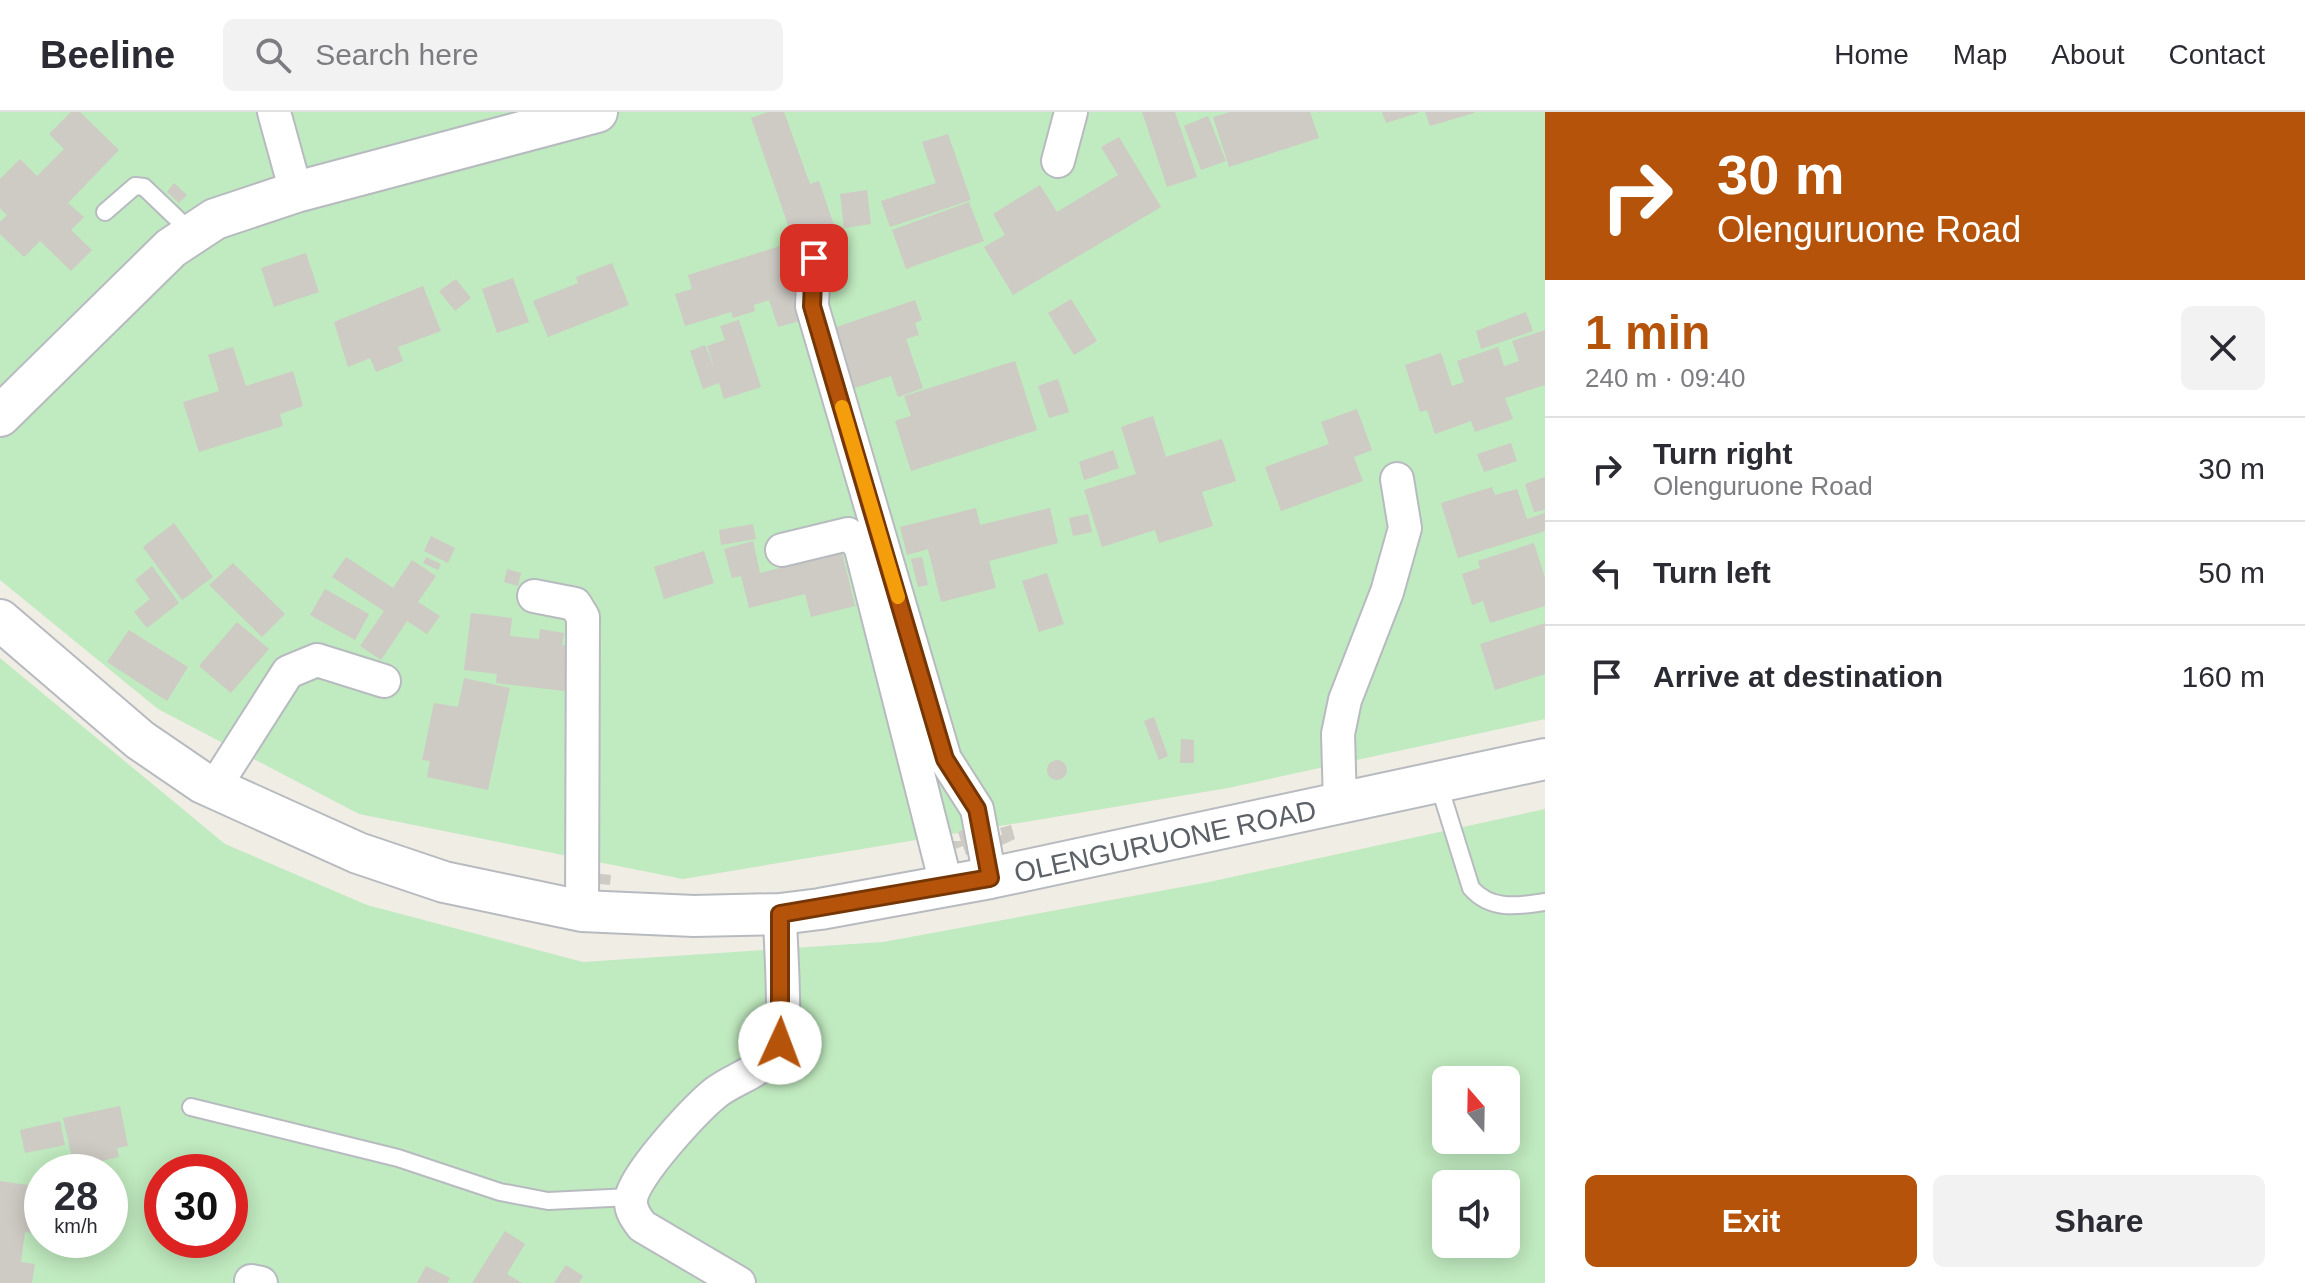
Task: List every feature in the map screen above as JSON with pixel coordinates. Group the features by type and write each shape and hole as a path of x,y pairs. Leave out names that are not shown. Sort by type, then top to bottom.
{"street":[{"path":"274,112 296,192"},
{"path":"1058,161 1071,112"},
{"path":"0,416 191,232 246,206 587,113"},
{"path":"814,258 812,306 945,759 977,809 990,878"},
{"path":"1340,803 1338,734 1345,700 1387,592 1405,528 1397,479"},
{"path":"782,550 848,534 860,545 946,884"},
{"path":"534,596 575,604 583,617 582,911"},
{"name":"OLENGURUONE ROAD","path":"0,620 140,740 214,788 358,853 416,873 516,899 582,911 694,916 780,914 990,878 1545,759"},
{"path":"214,788 288,672 317,660 384,681"},
{"path":"739,1283 642,1226 632,1212 631,1197 652,1163 715,1092 764,1064 780,1043 780,914"}],"lane":[{"path":"105,212 135,186 144,187 191,232"},
{"path":"1438,782 1471,888 1479,898 1514,907 1545,902"},
{"path":"191,1107 398,1158 524,1197 548,1201 631,1197"}],"green space":[{"path":"0,112 1545,112 1545,719 1228,788 683,879 359,814 158,709 0,580"},
{"path":"0,658 225,844 367,905 583,962 883,942 1209,882 1545,809 1545,1283 0,1283"}],"building":[{"path":"71,112 80,112 119,150 68,203 84,217 71,230 92,250 71,271 40,241 24,257 0,234 0,222 7,215 0,208 0,179 20,159 37,176 64,149 49,134"},
{"path":"768,112 784,112 810,184 819,181 836,231 795,245 751,118"},
{"path":"1142,112 1175,112 1197,177 1167,187"},
{"path":"1230,112 1310,112 1319,138 1229,167 1213,117"},
{"path":"1382,112 1418,112 1418,113 1386,123"},
{"path":"1425,112 1474,112 1474,113 1430,126"},
{"path":"1208,116 1226,161 1201,170 1184,126"},
{"path":"948,134 971,200 890,227 881,201 936,183 922,142"},
{"path":"1119,137 1161,207 1013,295 984,247 1005,235 993,214 1040,185 1057,212 1118,175 1101,147"},
{"path":"174,183 187,195 179,203 167,192"},
{"path":"867,190 871,224 844,228 840,194"},
{"path":"969,202 984,241 906,269 892,230"},
{"path":"780,246 803,320 778,327 769,300 754,305 755,311 733,318 731,312 685,326 675,294 692,289 688,275"},
{"path":"306,253 319,292 274,307 261,268"},
{"path":"612,263 629,305 548,337 533,301 578,283 576,277"},
{"path":"513,278 529,322 497,333 482,289"},
{"path":"456,279 471,298 455,311 439,291"},
{"path":"423,286 441,331 398,347 403,361 376,372 370,358 348,367 334,322"},
{"path":"1071,299 1097,341 1074,355 1048,313"},
{"path":"915,300 922,320 915,323 919,335 906,339 923,388 898,397 891,376 852,389 831,329"},
{"path":"1526,312 1533,331 1481,349 1476,331"},
{"path":"739,320 761,387 724,399 719,383 703,389 690,351 705,345 715,370 707,346 725,340 720,326"},
{"path":"1545,330 1545,385 1505,398 1513,419 1475,432 1471,421 1435,434 1427,410 1420,412 1405,365 1441,353 1452,386 1464,382 1457,361 1498,347 1504,366 1519,361 1512,341"},
{"path":"233,347 246,386 293,371 303,406 280,414 283,426 199,452 183,402 219,391 208,355"},
{"path":"1015,361 1037,430 911,471 895,421 911,416 904,396"},
{"path":"1058,379 1069,412 1049,418 1038,386"},
{"path":"1357,409 1372,450 1354,457 1363,481 1281,511 1265,467 1329,444 1321,422"},
{"path":"1153,416 1166,457 1222,439 1236,481 1202,492 1213,526 1159,543 1155,530 1102,547 1084,490 1136,474 1121,427"},
{"path":"1511,443 1517,461 1484,472 1477,454"},
{"path":"1113,450 1119,468 1084,480 1079,462"},
{"path":"1545,477 1545,510 1534,512 1525,484"},
{"path":"1492,487 1495,495 1517,489 1527,519 1545,513 1545,531 1458,558 1441,503"},
{"path":"976,508 980,525 1050,508 1058,543 989,561 996,588 941,602 928,549 907,555 900,527"},
{"path":"1088,514 1092,532 1073,536 1069,518"},
{"path":"174,523 213,577 182,600 143,547"},
{"path":"753,524 756,539 721,545 719,530"},
{"path":"431,536 455,548 448,563 424,551"},
{"path":"753,541 760,573 842,552 855,606 811,617 805,594 749,608 741,576 732,578 724,549"},
{"path":"1534,543 1545,578 1545,606 1490,623 1483,601 1472,605 1462,574 1480,568 1478,561"},
{"path":"704,551 714,583 664,599 654,567"},
{"path":"346,557 393,588 412,560 436,576 418,602 440,616 427,634 407,621 381,660 360,646 384,611 332,577"},
{"path":"426,557 441,564 438,570 423,563"},
{"path":"922,557 928,585 918,587 911,559"},
{"path":"233,563 285,614 262,637 209,585"},
{"path":"152,566 179,603 147,628 134,612 150,599 135,580"},
{"path":"507,569 521,573 518,586 504,582"},
{"path":"1047,573 1064,624 1039,632 1022,581"},
{"path":"325,589 369,614 355,640 310,615"},
{"path":"471,613 512,618 510,636 539,639 540,629 564,633 562,645 579,647 573,692 496,683 497,674 464,670"},
{"path":"237,622 269,649 231,693 199,666"},
{"path":"1545,623 1545,674 1495,690 1480,644"},
{"path":"129,630 188,667 167,701 107,662"},
{"path":"464,678 510,688 488,790 427,777 430,761 422,760 434,703 458,707"},
{"path":"1154,717 1168,756 1159,760 1144,721"},
{"path":"1181,739 1194,740 1194,763 1180,763"},
{"path":"1053,760 1061,760 1067,770 1061,780 1053,780 1047,774 1047,766"},
{"path":"1011,825 1015,839 996,848 993,837 1002,835 1000,828"},
{"path":"970,827 979,851 966,855 963,846 956,849 953,841 961,841 958,832"},
{"path":"591,873 611,875 610,885 591,883"},
{"path":"120,1106 128,1146 117,1148 118,1154 71,1154 63,1118"},
{"path":"60,1121 65,1145 25,1153 20,1130"},
{"path":"0,1181 24,1184 21,1262 35,1264 32,1283 0,1283"},
{"path":"505,1231 525,1244 507,1274 522,1283 472,1283"},
{"path":"566,1265 583,1276 579,1283 554,1283"},
{"path":"426,1266 450,1278 447,1283 417,1283"}],"slow traffic":[{"path":"842,407 898,597"}],"route":[{"path":"780,1043 780,914 990,878 977,809 945,759 812,306 814,258"}]}
